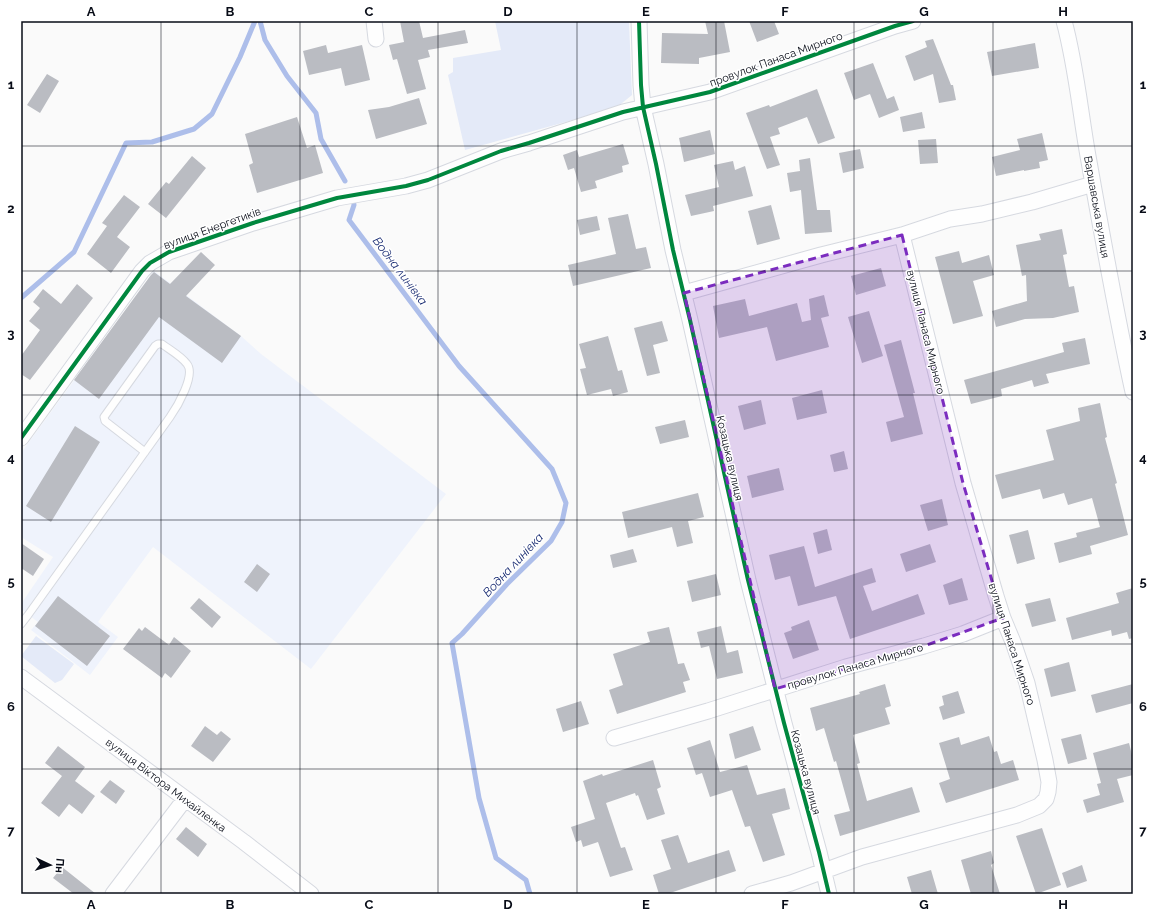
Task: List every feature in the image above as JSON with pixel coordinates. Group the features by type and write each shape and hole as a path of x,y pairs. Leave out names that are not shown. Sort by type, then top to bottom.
{"street":[{"path":"374,21 376,39"},
{"name":"Козацька вулиця","path":"639,21 640,85 642,107 656,164 673,250 684,293 733,515 775,689 824,870 829,894"},
{"name":"провулок Панаса Мирного","path":"468,164 501,151 623,112 710,92 913,21"},
{"name":"Варшавська вулиця","path":"1064,21 1072,56 1093,184 1122,342 1133,392"},
{"name":"вулиця Енергетиків","path":"21,438 137,277 150,263 160,257 195,242 290,211 337,198 417,183 444,175 468,164"},
{"path":"684,293 821,255 902,235 946,221 1032,202 1093,184"},
{"name":"вулиця Панаса Мирного","path":"752,894 791,883 862,857 1011,817 1039,806 1046,799 1048,792 1049,782 1034,710 1020,661 1003,618 963,483 902,235"},
{"name":"провулок Панаса Мирного","path":"614,738 708,711 846,666 924,646 963,634 1003,618"},
{"name":"вулиця Віктора Михайленка","path":"22,680 185,799 311,894"},
{"path":"113,894 185,799"}],"lane":[{"path":"21,624 145,452 177,406 190,373 187,364 162,344 155,346 104,417 105,421 145,452"}],"highlighted area":[{"path":"902,235 963,483 1003,618 924,646 775,689 684,293"}],"shaded area":[{"path":"495,21 629,21 632,95 616,108 465,150 448,75 453,72 453,58 501,50"},
{"path":"154,271 446,494 311,669 153,547 98,622 118,637 90,675 31,630 38,622 21,609 21,604 53,557 21,537 21,453"},
{"path":"36,636 74,664 62,680 55,683 21,656"}],"building":[{"path":"400,21 419,21 423,38 465,30 468,43 428,50 430,57 418,60 426,89 407,94 397,59 393,60 389,45 404,42"},
{"path":"705,21 724,21 730,52 699,58 699,64 661,63 662,33 708,34"},
{"path":"749,21 774,21 779,34 757,42"},
{"path":"933,39 951,85 953,85 956,100 939,103 933,74 914,81 905,56 927,47 925,41"},
{"path":"1035,43 1039,68 992,76 987,52"},
{"path":"326,45 328,53 362,45 370,80 345,86 341,68 309,75 303,51"},
{"path":"873,63 887,99 894,96 899,110 879,118 870,94 854,100 844,73"},
{"path":"47,74 59,81 40,113 27,105"},
{"path":"817,89 835,138 818,144 807,117 778,128 780,134 770,137 780,165 767,169 746,113 769,105 770,107"},
{"path":"419,98 427,124 376,139 368,110 389,107"},
{"path":"922,112 925,128 903,132 900,117"},
{"path":"297,117 307,148 315,145 323,173 257,193 249,165 253,163 245,134"},
{"path":"710,130 715,154 684,162 679,138"},
{"path":"1042,133 1048,160 1039,162 1040,168 996,176 992,157 1020,150 1017,139"},
{"path":"936,139 938,163 920,164 918,140"},
{"path":"623,144 629,164 622,166 623,172 595,181 597,188 581,192 574,168 568,170 563,155 577,150 579,157"},
{"path":"860,149 864,168 843,173 839,153"},
{"path":"192,156 206,168 166,218 148,204 166,182 169,184"},
{"path":"810,158 817,210 830,210 832,232 805,234 801,190 790,192 787,173 800,171 799,160"},
{"path":"733,161 735,170 745,166 753,196 713,206 714,211 691,216 685,195 719,187 714,165"},
{"path":"124,195 140,207 117,237 130,247 111,273 87,254 107,226 102,223"},
{"path":"771,205 780,239 757,245 748,211"},
{"path":"628,214 636,249 646,247 651,268 573,286 568,265 616,254 608,218"},
{"path":"597,216 600,230 580,235 577,220"},
{"path":"1062,229 1067,254 1063,255 1069,287 1074,286 1079,312 1053,318 1025,319 996,327 992,311 1027,301 1026,275 1022,276 1016,245 1041,240 1039,234"},
{"path":"959,251 962,263 989,255 994,275 973,281 983,316 953,324 935,257"},
{"path":"201,252 215,265 186,296 241,336 222,363 159,317 99,399 74,380 151,275 154,272 170,284"},
{"path":"881,268 886,286 856,295 851,276"},
{"path":"77,284 93,298 30,380 21,374 21,356 40,330 29,321 40,308 33,302 43,289 61,304"},
{"path":"824,295 829,316 821,318 829,347 776,361 767,327 719,338 713,306 745,299 749,316 797,303 802,322 811,320 809,299"},
{"path":"869,311 883,356 862,363 848,317"},
{"path":"662,321 668,341 653,345 660,373 647,376 634,328"},
{"path":"608,336 618,371 622,370 628,392 613,396 611,389 587,395 580,369 586,368 579,344"},
{"path":"1085,338 1090,364 1046,374 1049,383 1034,387 1032,380 1001,389 1002,396 971,404 964,380 1064,352 1062,343"},
{"path":"901,340 915,393 913,393 923,434 891,442 886,422 904,417 884,345"},
{"path":"822,390 827,413 797,420 792,398"},
{"path":"761,400 766,424 744,430 738,406"},
{"path":"1100,403 1107,437 1105,438 1117,483 1115,484 1128,535 1090,546 1092,554 1059,563 1054,543 1077,537 1076,533 1100,527 1092,498 1068,505 1064,493 1043,499 1040,489 1002,499 995,475 1054,460 1046,430 1080,421 1078,408"},
{"path":"685,420 689,437 660,444 655,427"},
{"path":"75,426 100,442 51,522 26,506"},
{"path":"844,451 848,469 834,472 830,455"},
{"path":"779,468 784,490 752,498 747,476"},
{"path":"698,493 704,517 688,521 693,543 677,547 672,527 628,538 622,512"},
{"path":"942,499 948,525 928,531 920,505"},
{"path":"827,529 832,550 818,554 813,533"},
{"path":"1028,530 1035,559 1017,564 1009,535"},
{"path":"21,543 44,559 33,576 21,568"},
{"path":"930,544 936,562 906,572 900,554"},
{"path":"804,546 815,587 872,568 876,582 863,586 872,611 918,594 925,614 850,639 836,596 798,606 790,576 775,580 769,555"},
{"path":"633,549 637,562 613,568 610,555"},
{"path":"257,564 270,574 257,592 244,582"},
{"path":"716,574 721,595 692,602 687,581"},
{"path":"962,578 968,600 949,605 943,585"},
{"path":"1133,588 1133,638 1129,639 1127,632 1112,636 1111,630 1072,640 1066,618 1119,603 1116,593"},
{"path":"58,596 110,636 87,666 35,626"},
{"path":"199,598 221,617 212,628 190,608"},
{"path":"1050,598 1056,621 1032,627 1025,604"},
{"path":"809,620 819,650 793,659 784,633 792,630 791,627"},
{"path":"721,626 727,653 738,650 743,673 717,679 709,646 701,648 697,632"},
{"path":"145,627 169,645 174,637 191,651 171,678 165,673 162,678 123,649 139,628 142,631"},
{"path":"669,627 678,664 684,663 690,680 683,682 686,692 617,714 609,690 623,685 613,654 650,642 647,632"},
{"path":"1069,662 1076,691 1051,697 1044,669"},
{"path":"885,684 891,706 885,708 890,724 853,735 860,763 857,764 867,801 912,787 920,812 840,836 834,815 850,811 836,761 834,762 824,728 816,731 810,708 860,694 859,692"},
{"path":"1133,684 1133,703 1096,713 1091,695"},
{"path":"958,691 965,713 943,720 939,707 944,705 942,696"},
{"path":"581,701 589,724 563,732 556,709"},
{"path":"205,726 217,735 221,731 231,739 213,762 191,746"},
{"path":"753,726 761,750 735,759 729,734"},
{"path":"1081,734 1087,759 1068,764 1061,739"},
{"path":"989,736 994,752 997,751 1001,764 1013,760 1019,780 946,803 939,783 950,779 939,743 959,737 961,745"},
{"path":"710,740 720,772 747,765 757,795 785,788 790,809 772,814 785,855 763,862 750,826 745,827 732,790 710,797 702,773 696,775 687,748"},
{"path":"1129,743 1133,759 1133,775 1117,779 1124,802 1087,813 1083,800 1100,795 1097,784 1101,783 1093,753"},
{"path":"58,746 85,767 75,781 95,796 82,814 69,804 59,817 41,803 62,776 45,763"},
{"path":"653,760 661,787 657,789 665,814 647,820 638,795 636,796 635,793 606,803 621,848 625,847 633,870 610,877 598,842 583,847 581,840 576,842 571,827 595,819 583,781 602,774 603,776"},
{"path":"110,780 125,791 116,804 100,792"},
{"path":"186,827 207,844 198,857 176,839"},
{"path":"1042,828 1061,885 1036,894 1016,836"},
{"path":"678,835 688,863 729,850 736,871 667,894 659,894 653,875 671,869 661,840"},
{"path":"991,851 994,863 991,865 1000,894 971,894 961,860"},
{"path":"1082,865 1087,881 1067,888 1062,873"},
{"path":"62,867 96,894 74,894 53,878"},
{"path":"931,870 938,894 912,894 907,877"}],"waterway":[{"name":"Водна линівка","path":"21,298 74,252 126,143 152,142 194,129 212,114 240,57 255,21"},
{"name":"Водна линівка","path":"260,21 265,40 287,76 316,113 321,139 345,181"},
{"name":"Водна линівка","path":"353,198 354,205 349,220 459,366 552,469 566,503 562,522 551,541 507,584 452,643 479,798 496,858 526,880 530,894"}],"cycle path":[{"path":"639,21 643,107 673,250 748,580 829,894"},
{"path":"21,438 142,271 150,263 169,252 253,223 337,198 406,186 428,180 501,151 623,112 710,92 895,26 913,21"}]}
